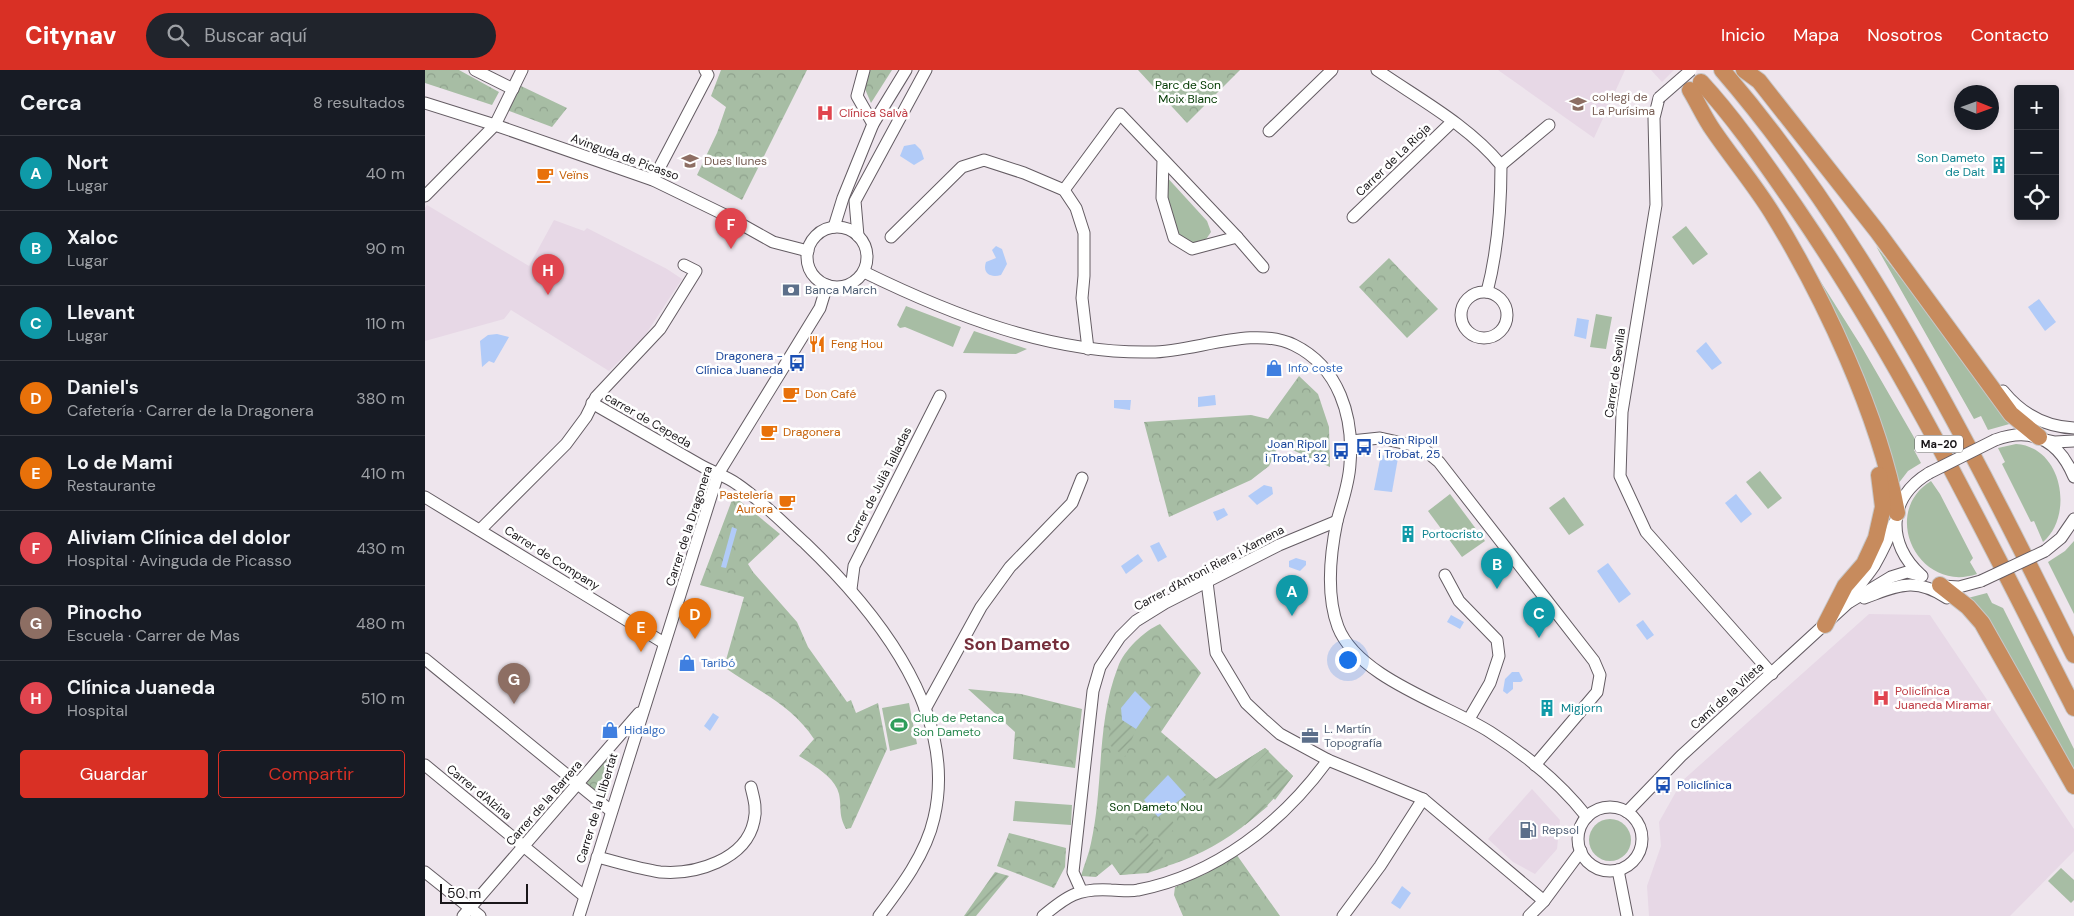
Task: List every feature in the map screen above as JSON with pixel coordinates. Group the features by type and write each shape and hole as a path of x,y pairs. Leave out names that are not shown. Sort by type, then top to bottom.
{"highway":[{"name":"Ma-20","path":"1721,70 1806,181 1899,326 1982,474 2074,655"},
{"path":"1744,70 1759,81 1859,208 2011,414 2042,438"},
{"name":"Ma-20","path":"1694,81 1790,200 1879,338 1957,478 2074,708"},
{"path":"1694,81 1712,129 1762,197 1790,245 1827,318 1855,381 1884,459 1896,516"},
{"path":"1825,625 1845,586 1869,555 1876,538 1881,517 1882,498 1877,466 1855,381"},
{"path":"1940,585 1968,607 1979,619 2027,707 2074,786"}],"street":[{"path":"475,70 513,89"},
{"path":"425,196 495,125 522,70"},
{"path":"653,180 708,75 705,70"},
{"path":"864,70 857,96 873,124"},
{"path":"833,228 873,124 906,70"},
{"path":"858,236 850,230 833,228 817,235 808,251 811,271 817,279 834,287 851,284 864,272 867,253 858,236 855,201 926,70"},
{"path":"1269,131 1332,70"},
{"path":"1377,70 1452,122 1487,149 1501,165 1498,240 1495,264 1487,292"},
{"name":"Carrer de Sevilla","path":"1694,81 1659,98 1654,118 1656,205 1621,412 1620,476 1646,532 1772,674"},
{"name":"Avinguda de Picasso","path":"425,103 495,125 653,180 723,214 773,242 808,251"},
{"path":"1064,190 1120,114 1263,267"},
{"name":"Carrer de La Rioja","path":"1353,217 1452,122"},
{"path":"1501,165 1549,126"},
{"path":"1163,159 1162,198 1174,238 1192,249 1237,237"},
{"path":"891,236 962,167 984,160 1024,173 1064,190 1076,208 1084,233 1082,298 1088,349"},
{"path":"480,530 565,444 592,404 661,329 696,271 684,265"},
{"path":"864,272 968,317 1052,342 1088,349 1151,352 1183,350 1251,338 1276,339 1295,346 1317,361 1337,385 1345,407 1351,441 1350,466 1337,521 1331,585 1331,608 1340,631 1355,652 1376,672 1469,719 1517,750 1535,765 1587,817"},
{"name":"Carrer de la Dragonera","path":"644,708 718,474 820,308 827,285"},
{"path":"1487,292 1501,299 1505,305 1507,321 1499,334 1485,339 1477,338 1465,329 1460,315 1462,307 1472,295 1487,292"},
{"path":"1969,356 1979,362 2011,401 2022,410 2049,424 2074,428"},
{"name":"Carrer de Julià Talladas","path":"851,589 854,566 940,396"},
{"name":"carrer de Cepeda","path":"592,404 735,482 758,500 851,589 882,629 916,684 925,709 936,758 937,795 934,818 921,852 894,896 879,916"},
{"name":"Camí de la Vileta","path":"1848,603 1855,588 1873,566 1886,543 1896,516 1911,486 1929,473 1995,440 2016,436 2042,438"},
{"path":"1351,441 1380,438 1421,447 1439,462 1594,661 1599,675 1597,692 1535,765"},
{"path":"2042,438 2055,442 2074,441"},
{"path":"2042,438 2066,461 2074,477"},
{"path":"925,709 981,607 1011,567 1072,503 1081,478"},
{"name":"Carrer de Company","path":"425,496 664,643"},
{"path":"1896,516 1898,536 1903,555 1922,576 1940,585 1959,587 1981,581 2045,551 2061,538 2074,519"},
{"name":"Carrer d'Antoni Riera i Xamena","path":"1081,890 1073,872 1093,691 1100,667 1120,637 1136,621 1207,582 1279,545 1337,521"},
{"name":"Camí de la Vileta","path":"1627,812 1681,756 1848,603 1891,577 1907,572 1922,576"},
{"path":"1445,575 1459,601 1497,640 1499,656 1490,683 1469,719"},
{"path":"1207,582 1216,653 1246,703 1280,734 1329,760 1423,799 1544,901"},
{"path":"1848,603 1899,584 1918,584 1940,594 1971,619 2009,683 2027,707"},
{"path":"425,659 611,811"},
{"name":"Carrer de la Barrera","path":"471,914 524,847 644,708"},
{"name":"Carrer de la Llibertat","path":"579,916 644,708"},
{"path":"1043,916 1063,899 1081,890 1136,891 1201,870 1247,842 1311,784 1329,760"},
{"name":"Carrer d'Alzina","path":"425,765 585,896"},
{"path":"597,857 660,872 695,868 729,857 749,837 756,806 751,787"},
{"path":"1343,916 1380,866 1423,799"},
{"path":"1606,807 1617,808 1627,812 1635,819 1642,839 1635,858 1618,870 1600,869 1592,865 1581,851 1579,833 1587,817 1596,810 1606,807"},
{"path":"1529,916 1544,901 1581,851"},
{"path":"1618,870 1627,916"},
{"path":"425,872 471,914"}],"shaded area":[{"name":"col·legi de La Purísima","path":"1498,70 1625,70 1594,138"},
{"name":"col·legi de La Purísima","path":"1651,70 1674,70 1662,82"},
{"path":"427,205 529,266 554,220 584,231 587,228 667,269 682,279 644,337 609,371 511,310 504,319 425,341 425,208"},
{"name":"Policlínica Juaneda Miramar","path":"1869,614 1930,615 2074,829 2074,851 2010,916 1649,916 1647,886 1661,846 1659,822 1682,781"},
{"name":"Repsol","path":"1532,789 1560,820 1557,849 1535,874 1513,862 1488,839"}],"green space":[{"path":"425,70 459,70 499,92 492,105 425,83"},
{"path":"721,70 807,70 742,200 697,175 717,133 726,107 711,96"},
{"path":"870,70 892,70 871,103 865,89"},
{"name":"Parc de Son Moix Blanc","path":"1138,70 1240,70 1187,123"},
{"path":"521,86 567,108 552,127 507,110"},
{"path":"1164,174 1207,221 1211,232 1202,245 1192,246 1176,237 1164,198"},
{"path":"1686,226 1708,254 1693,265 1672,237"},
{"path":"1876,246 2013,423 1988,430 1981,416 1974,419"},
{"path":"1389,258 1438,309 1407,338 1359,287"},
{"path":"1814,271 1863,349 1919,446 1914,450 1921,463 1908,471 1898,484"},
{"path":"906,306 961,327 953,347 905,327 900,328 897,325"},
{"path":"1596,314 1612,317 1606,349 1590,347"},
{"path":"974,331 1027,349 1016,354 963,353"},
{"path":"1299,376 1318,394 1329,427 1330,467 1286,447 1278,447 1269,466 1251,480 1169,517 1144,422 1251,415 1268,419"},
{"path":"2016,444 2032,448 2044,457 2053,469 2059,484 2058,516 2053,530 2043,542 2034,521 2031,522 2002,464 2005,462 1998,448"},
{"path":"1760,471 1782,498 1768,509 1746,482"},
{"path":"1931,481 1940,494 1973,558 1970,562 1977,574 1956,577 1938,572 1923,562 1913,547 1907,530 1908,512 1916,495"},
{"path":"1450,494 1485,541 1462,557 1428,511"},
{"path":"1564,497 1584,525 1569,535 1549,508"},
{"path":"732,500 740,501 780,534 748,564 753,572 797,622 808,647 847,702 851,700 856,713 878,703 887,749 851,828 846,829 844,824 839,794 833,782 823,772 799,756 814,739 805,727 784,707 724,667 744,597 700,585"},
{"path":"2074,541 2074,614 2048,562 2065,551"},
{"path":"1987,593 1992,603 2003,608 2074,749 2074,774 1968,598"},
{"name":"Son Dameto Nou","path":"1160,624 1201,673 1161,732 1216,779 1265,748 1293,776 1258,814 1217,844 1194,856 1171,865 1120,875 1112,864 1096,877 1081,876 1090,847 1095,821 1103,732 1111,688 1118,667 1125,654 1141,636"},
{"path":"968,689 1021,694 1082,709 1075,768 1013,759 1015,732"},
{"name":"Club de Petanca Son Dameto","path":"909,703 917,744 890,751 882,708"},
{"path":"1114,719 1122,720 1136,729 1125,757 1107,743"},
{"path":"1265,748 1269,751 1229,784 1214,790 1203,780 1210,774 1216,779"},
{"path":"611,754 615,757 602,801 584,786"},
{"path":"1286,769 1293,776 1275,800 1265,787"},
{"path":"1015,801 1072,805 1071,825 1013,821"},
{"path":"1264,803 1268,806 1245,825 1241,822"},
{"path":"1614,819 1622,822 1628,828 1631,840 1628,852 1622,858 1606,861 1598,858 1592,852 1589,836 1592,828 1598,822"},
{"path":"1172,820 1176,828 1160,840 1156,832"},
{"path":"1140,821 1168,866 1148,873 1120,875 1116,869 1143,849 1133,830"},
{"path":"1009,833 1066,848 1065,867 1054,888 997,866"},
{"path":"1234,851 1280,916 1183,916 1174,895 1175,887 1205,874"},
{"path":"2061,868 2074,880 2074,900 2071,903 2048,881"},
{"path":"995,872 1009,876 976,916 964,916"}],"water":[{"path":"915,144 921,150 924,159 914,165 900,156 904,146"},
{"path":"996,246 1002,249 1007,264 1001,275 994,276 986,272 985,266 986,262 996,258 992,250"},
{"path":"2039,299 2056,322 2045,331 2028,307"},
{"path":"1577,318 1589,320 1586,339 1574,336"},
{"path":"497,334 509,337 494,363 489,361 482,367 480,341 488,335"},
{"path":"1706,342 1722,363 1712,370 1696,351"},
{"path":"1215,395 1216,405 1198,407 1198,397"},
{"path":"1114,400 1131,400 1130,410 1114,408"},
{"path":"1381,455 1398,458 1392,492 1374,490"},
{"path":"1264,485 1272,487 1273,494 1257,505 1248,496"},
{"path":"1736,494 1752,514 1741,523 1725,503"},
{"path":"1224,508 1228,515 1217,521 1213,512"},
{"path":"732,527 737,529 726,568 721,567"},
{"path":"1159,542 1167,557 1158,562 1150,546"},
{"path":"1138,554 1143,561 1126,574 1121,566"},
{"path":"1296,558 1306,561 1306,565 1300,571 1289,567 1289,561"},
{"path":"1608,563 1631,594 1619,603 1597,571"},
{"path":"1451,615 1464,622 1460,629 1447,622"},
{"path":"1643,620 1654,635 1647,640 1636,625"},
{"path":"1512,672 1519,672 1523,680 1521,682 1513,682 1513,689 1507,694 1503,691 1505,679"},
{"path":"1135,691 1151,707 1136,729 1122,720 1121,708"},
{"path":"713,713 719,717 710,731 704,726"},
{"path":"1168,775 1186,795 1158,817 1144,800"},
{"path":"1402,886 1411,893 1400,909 1391,903"}],"place":[{"name":"col·legi de La Purísima","path":"1578,104"},
{"name":"Clínica Salvà","path":"825,113"},
{"name":"Dues llunes","path":"690,161"},
{"name":"Son Dameto de Dalt","path":"1999,165"},
{"name":"Veïns","path":"545,175"},
{"name":"Aliviam Clínica del dolor","path":"731,249"},
{"name":"Banca March","path":"791,290"},
{"name":"Clínica Juaneda","path":"548,295"},
{"name":"Feng Hou","path":"817,344"},
{"name":"Dragonera - Clínica Juaneda","path":"797,363"},
{"name":"Info coste","path":"1274,368"},
{"name":"Don Café","path":"791,394"},
{"name":"Dragonera","path":"769,432"},
{"name":"Joan Ripoll i Trobat, 25","path":"1364,447"},
{"name":"Joan Ripoll i Trobat, 32","path":"1341,451"},
{"name":"Pastelería Aurora","path":"787,502"},
{"name":"Portocristo","path":"1408,534"},
{"name":"Xaloc","path":"1497,589"},
{"name":"Nort","path":"1292,616"},
{"name":"Llevant","path":"1539,638"},
{"name":"Daniel's","path":"695,639"},
{"name":"Lo de Mami","path":"641,652"},
{"name":"Taribó","path":"687,663"},
{"name":"Policlínica Juaneda Miramar","path":"1881,698"},
{"name":"Pinocho","path":"514,704"},
{"name":"Migjorn","path":"1547,708"},
{"name":"Club de Petanca Son Dameto","path":"899,725"},
{"name":"Hidalgo","path":"610,730"},
{"name":"L. Martín Topografía","path":"1310,736"},
{"name":"Policlínica","path":"1663,785"},
{"name":"Repsol","path":"1528,830"}],"district":[{"name":"Son Dameto","path":"1017,644"}]}
